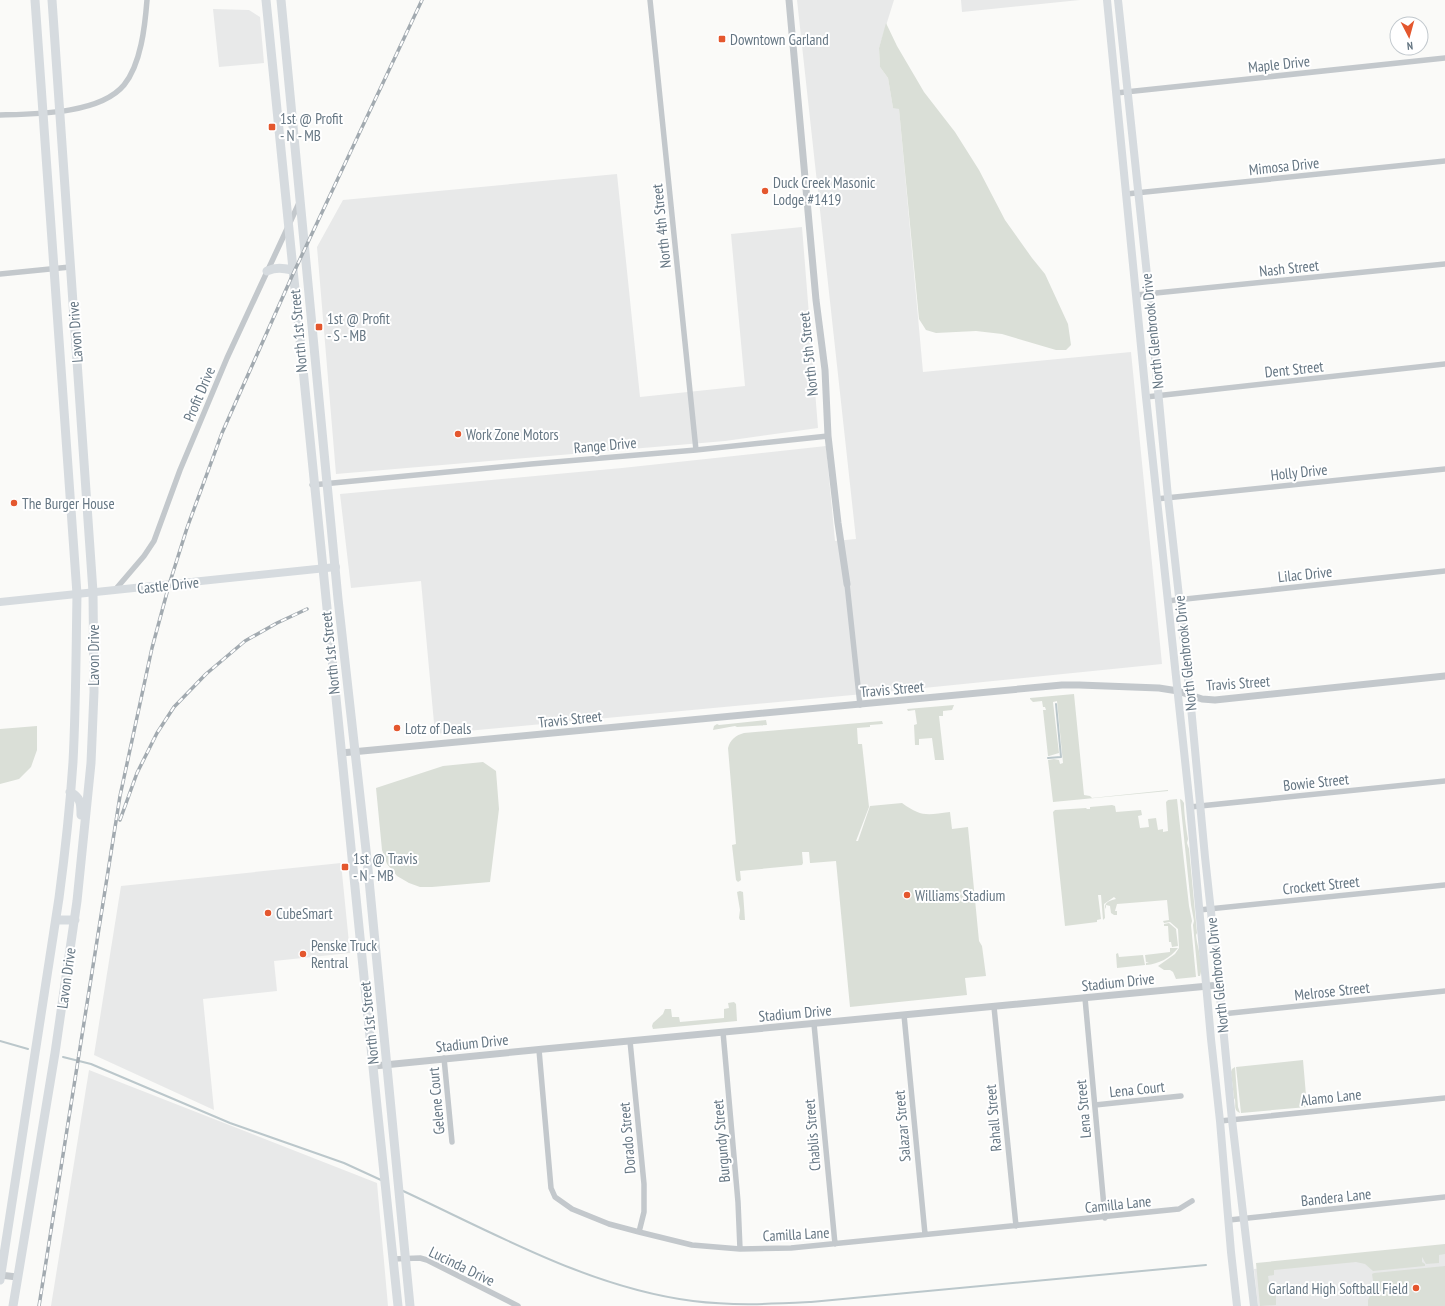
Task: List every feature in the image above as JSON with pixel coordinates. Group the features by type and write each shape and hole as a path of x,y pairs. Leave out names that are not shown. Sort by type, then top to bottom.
{"main road":[{"name":"Lavon Drive","path":"0,1277 56,920 66,846 76,692 77,594 35,0"},
{"name":"Lavon Drive","path":"13,1306 55,1053 75,920 91,763 93,700 93,592 52,0"},
{"name":"North 1st Street","path":"266,0 312,485 398,1306"},
{"name":"North 1st Street","path":"281,0 299,203 352,728 366,848 410,1306"},
{"name":"North Glenbrook Drive","path":"1107,0 1156,499 1190,807 1237,1306"},
{"name":"North Glenbrook Drive","path":"1118,0 1149,294 1168,497 1190,696 1210,909 1232,1120 1254,1306"},
{"path":"267,271 280,267 292,270"},
{"path":"300,347 314,346"},
{"name":"Castle Drive","path":"0,602 336,567"},
{"path":"338,729 352,728"},
{"path":"70,792 77,795 81,804 81,834 83,850"},
{"path":"351,850 366,848"},
{"path":"56,920 75,920"},
{"path":"379,1121 384,1126 397,1176"}],"street":[{"path":"0,115 79,109 100,103 114,94 125,84 136,63 147,0"},
{"name":"North 4th Street","path":"650,0 696,450"},
{"name":"North 5th Street","path":"789,0 816,300 824,370 828,436 847,584 860,705"},
{"name":"Maple Drive","path":"1116,93 1445,58"},
{"name":"Mimosa Drive","path":"1126,194 1445,161"},
{"name":"Profit Drive","path":"115,590 144,556 154,541 199,423 227,358 299,203"},
{"name":"Nash Street","path":"1136,295 1445,264"},
{"path":"0,274 70,267"},
{"name":"Dent Street","path":"1146,398 1445,364"},
{"name":"Range Drive","path":"312,485 696,450 828,436"},
{"name":"Holly Drive","path":"1156,499 1445,468"},
{"name":"Lilac Drive","path":"1167,601 1445,571"},
{"name":"Travis Street","path":"341,753 1068,685 1147,687 1215,700 1445,676"},
{"name":"Bowie Street","path":"1190,807 1445,780"},
{"name":"Crockett Street","path":"1199,910 1445,885"},
{"name":"Stadium Drive","path":"374,1066 444,1058 904,1016 1219,985"},
{"name":"Melrose Street","path":"1222,1014 1445,991"},
{"name":"Lena Street","path":"1085,998 1105,1218"},
{"name":"Rahall Street","path":"994,1007 1016,1226"},
{"name":"Salazar Street","path":"904,1016 925,1234"},
{"name":"Chablis Street","path":"814,1024 835,1244"},
{"name":"Burgundy Street","path":"723,1032 738,1202 740,1249"},
{"name":"Dorado Street","path":"630,1041 644,1184 644,1212 639,1232"},
{"name":"Camilla Lane","path":"539,1050 551,1188 555,1197 572,1209 609,1224 692,1245 740,1249 791,1248 1105,1218 1180,1209 1192,1201"},
{"name":"Gelene Court","path":"444,1058 452,1142"},
{"name":"Lena Court","path":"1095,1105 1181,1096"},
{"name":"Alamo Lane","path":"1220,1121 1445,1098"},
{"name":"Bandera Lane","path":"1229,1220 1445,1196"},
{"name":"Lucinda Drive","path":"393,1259 420,1258 427,1260 518,1306"},
{"path":"0,1277 18,1277"}],"shaded area":[{"path":"797,0 894,0 879,48 880,67 888,78 893,108 899,108 923,372 1131,352 1162,664 874,693 435,734 421,581 351,588 340,494 622,468 826,446 835,541 856,539"},
{"path":"961,0 1080,0 962,12"},
{"path":"213,9 249,10 260,17 264,63 219,67"},
{"path":"886,23 897,46 924,92 955,132 979,170 1005,220 1045,274 1068,324 1071,345 1066,350 1056,350 1002,334 976,331 936,333 926,330 919,319 899,109 893,108 888,78 880,67 879,48"},
{"path":"617,174 640,397 745,386 731,234 802,227 818,428 725,441 336,474 317,247 343,200"},
{"path":"1074,694 1084,795 1092,798 1168,791 1053,802 1048,760 1059,760 1060,764 1063,763 1057,701 1053,702 1059,753 1048,756 1043,710 1046,710 1045,707 1043,707 1042,701 1033,702 1030,698"},
{"path":"954,705 952,710 943,711 943,716 939,716 944,760 935,760 932,738 919,739 919,745 915,745 914,725 917,724 915,710 908,711 907,709"},
{"path":"766,720 767,725 735,726 713,730 714,726 717,724"},
{"path":"882,721 883,724 857,728 858,744 862,744 869,807 856,841 858,841 870,806 902,803 914,811 924,814 950,812 952,829 968,827 979,941 982,946 986,976 965,978 967,995 850,1007 836,861 810,863 809,852 802,852 802,865 740,871 741,880 738,882 736,880 732,845 736,844 728,748 734,738 744,733"},
{"path":"37,726 37,750 31,767 19,779 0,784 0,729"},
{"path":"483,762 496,771 499,809 490,882 420,887 397,876 387,864 382,850 376,788 443,766"},
{"path":"1177,799 1192,921 1191,925 1196,977 1176,979 1173,972 1170,970 1164,970 1158,966 1175,954 1179,948 1178,929 1170,922 1164,923 1163,921 1169,920 1167,900 1117,904 1115,911 1117,911 1117,915 1114,915 1111,913 1110,906 1106,905 1106,909 1105,905 1116,899 1114,897 1104,904 1105,918 1103,920 1101,895 1098,895 1101,919 1097,920 1097,922 1065,926 1053,812 1055,810 1090,809 1090,807 1112,805 1115,806 1116,812 1141,810 1142,815 1138,816 1140,828 1149,827 1148,819 1156,818 1158,830 1163,829 1163,832 1168,831 1166,802 1168,800"},
{"path":"1180,799 1184,803 1196,935 1201,961 1200,976 1198,976 1193,925 1194,921"},
{"path":"341,863 350,953 274,961 277,991 203,999 214,1110 94,1055 121,886"},
{"path":"737,892 743,892 745,920 740,920 739,918 740,910"},
{"path":"1169,923 1176,929 1178,946 1172,947 1171,942 1169,942 1168,926 1164,926 1164,924"},
{"path":"1170,948 1178,948 1164,960 1146,965 1146,963 1149,962 1146,962 1145,955 1170,952"},
{"path":"1118,953 1119,957 1143,955 1145,965 1117,968 1116,954"},
{"path":"734,1002 736,1004 737,1021 653,1029 652,1026 653,1023 663,1014 665,1009 671,1009 672,1017 679,1017 680,1022 724,1018 724,1009 729,1008 728,1003"},
{"path":"1303,1060 1307,1107 1241,1113 1236,1067"},
{"path":"1235,1067 1238,1107 1240,1113 1236,1109 1231,1072"},
{"path":"89,1070 377,1183 388,1306 51,1306"},
{"path":"1445,1244 1445,1254 1439,1255 1439,1263 1426,1264 1422,1257 1422,1262 1425,1266 1373,1271 1365,1264 1356,1262 1274,1270 1274,1275 1268,1276 1271,1295 1276,1295 1276,1305 1260,1306 1256,1263"},
{"path":"1445,1249 1445,1306 1258,1306 1254,1269"},
{"name":"Garland High Softball Field","path":"1445,1266 1445,1306 1368,1306 1368,1300 1374,1287 1372,1274"}],"waterway":[{"path":"1048,758 1061,757 1056,704"},
{"path":"0,1041 28,1049"},
{"path":"63,1057 91,1064 230,1123 344,1163 381,1180"},
{"path":"401,1190 507,1241 580,1272 655,1294 708,1303 752,1304 811,1302 1206,1265"}],"railway":[{"path":"39,1306 120,796 152,648 169,585 187,528 222,433 293,274 422,0"},
{"path":"120,820 137,773 157,733 174,707 206,674 245,641 277,623 307,609"}],"place":[{"name":"Downtown Garland","path":"722,39"},
{"name":"1st @ Profit - N - MB","path":"272,127"},
{"name":"Duck Creek Masonic Lodge #1419","path":"765,191"},
{"name":"1st @ Profit - S - MB","path":"319,327"},
{"name":"Work Zone Motors","path":"458,434"},
{"name":"The Burger House","path":"14,503"},
{"name":"Lotz of Deals","path":"397,728"},
{"name":"1st @ Travis - N - MB","path":"345,867"},
{"name":"Williams Stadium","path":"907,895"},
{"name":"CubeSmart","path":"268,913"},
{"name":"Penske Truck Rentral","path":"303,954"},
{"name":"Garland High Softball Field","path":"1416,1288"}]}
